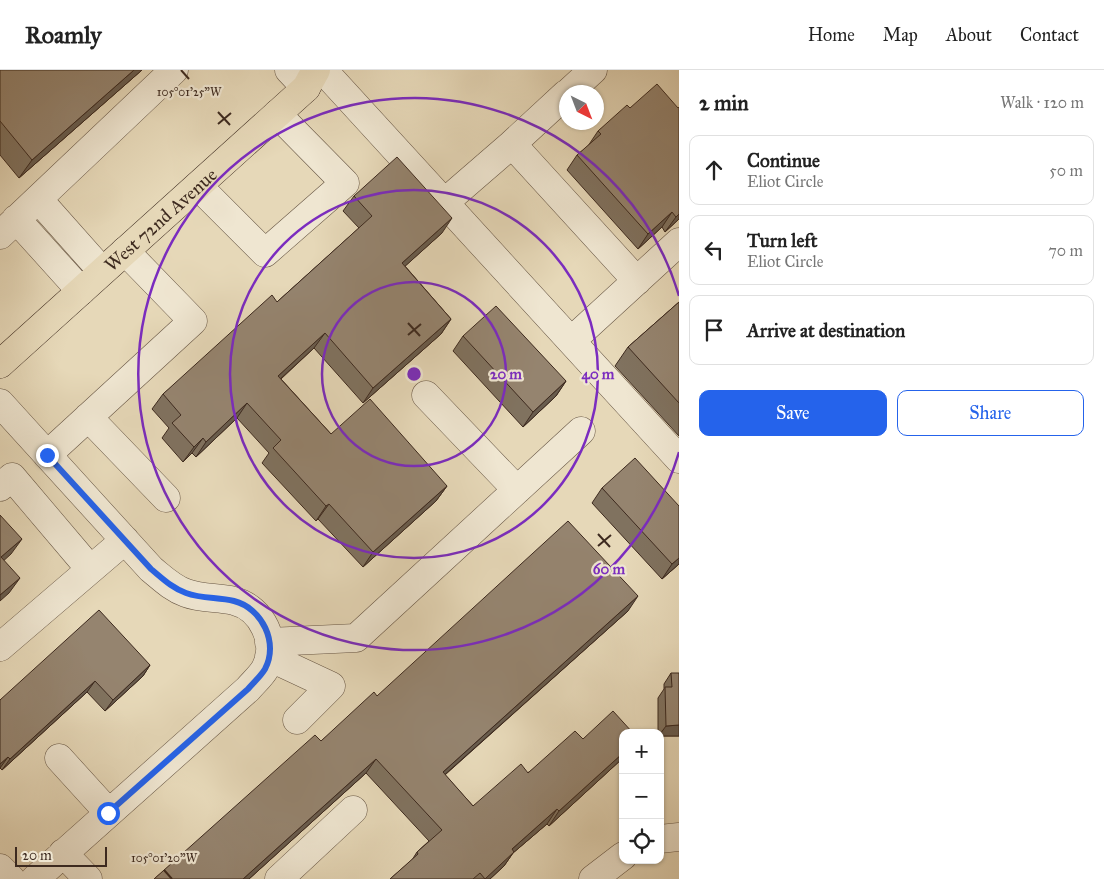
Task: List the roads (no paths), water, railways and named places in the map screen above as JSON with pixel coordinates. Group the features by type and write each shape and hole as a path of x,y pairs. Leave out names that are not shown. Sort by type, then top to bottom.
{"main road":[{"name":"West 72nd Avenue","path":"0,364 277,114 308,75"}],"street":[{"path":"80,291 8,227 174,70"},
{"path":"577,85 593,70"},
{"path":"308,75 445,202 679,459"},
{"path":"445,202 559,101"},
{"path":"198,186 265,253 345,183 277,114"},
{"path":"512,144 637,281"},
{"path":"38,199 102,271"},
{"path":"571,341 679,242"},
{"path":"47,455 193,321 125,251"},
{"path":"426,395 517,490"},
{"path":"0,402 156,574 183,592 200,598 235,601 248,607 263,623 269,649 265,669 248,689 35,879"},
{"path":"88,418 166,498"},
{"path":"269,649 356,638 581,431"},
{"path":"0,487 12,477 90,569"},
{"path":"0,647 124,540"},
{"path":"269,649 331,686 297,720"},
{"path":"59,758 108,813"},
{"path":"279,879 353,810"},
{"path":"664,839 679,837"},
{"path":"63,853 88,879"},
{"path":"592,879 619,859"},
{"path":"0,868 11,879"}]}
